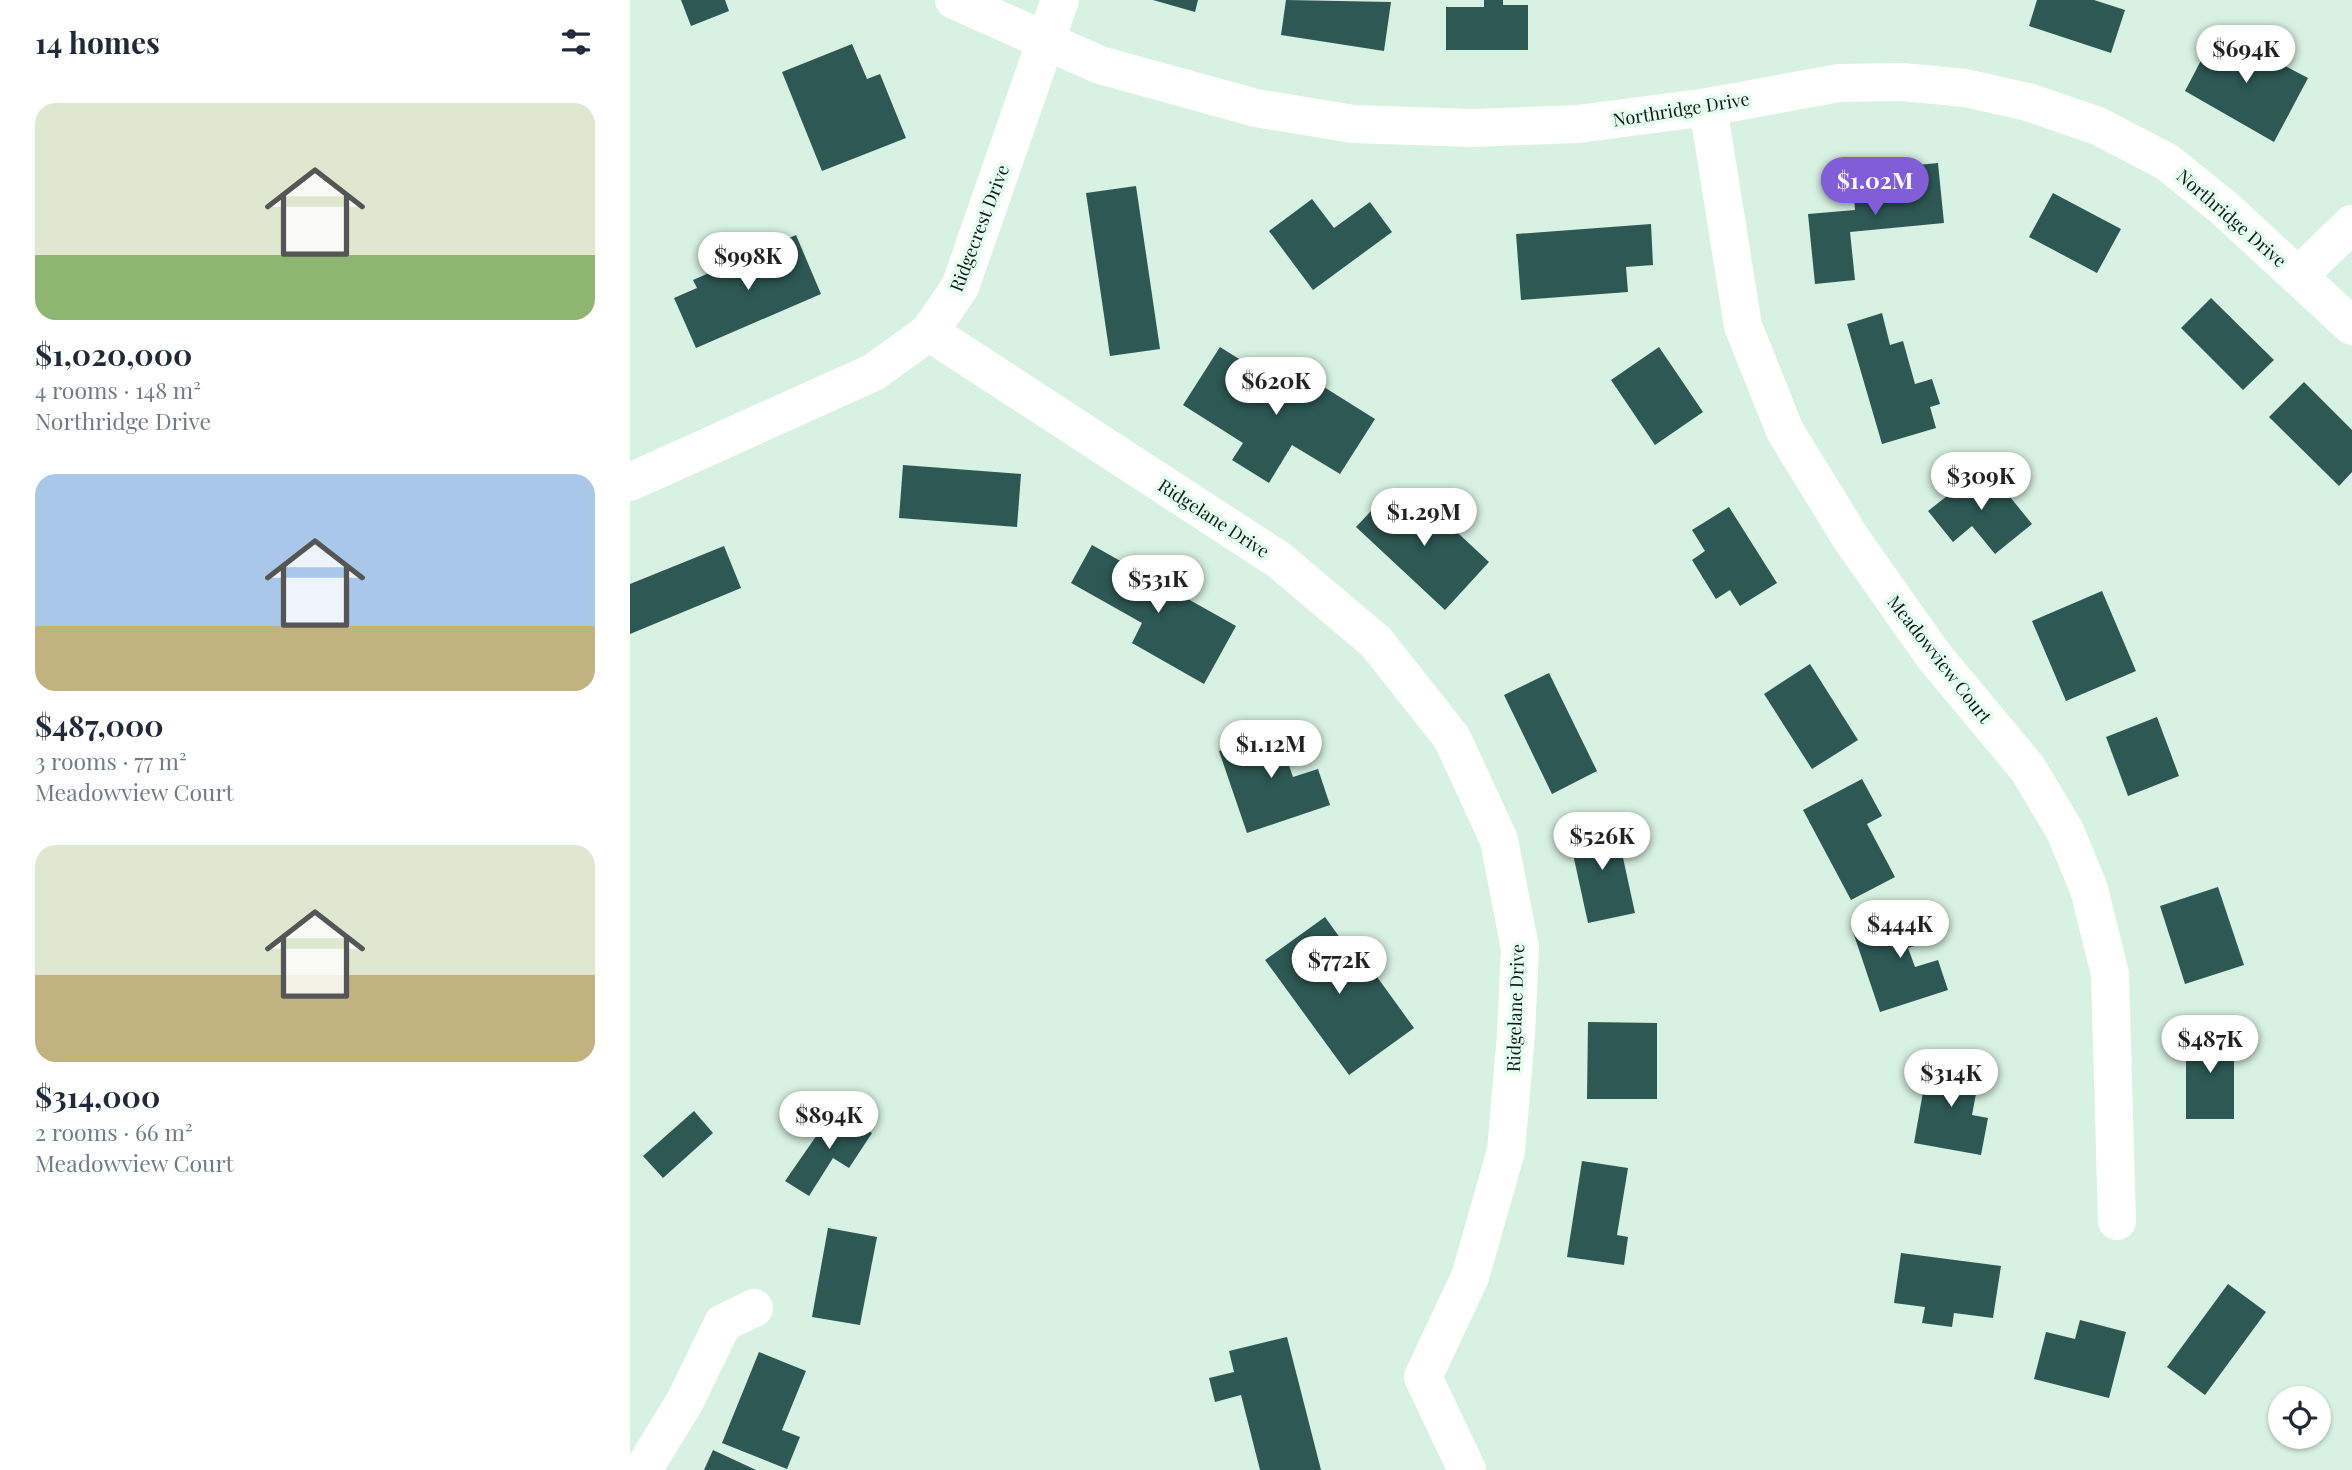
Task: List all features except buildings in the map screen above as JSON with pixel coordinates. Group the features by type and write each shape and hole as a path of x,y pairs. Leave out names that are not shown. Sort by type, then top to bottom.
{"street":[{"name":"Northridge Drive","path":"954,0 1100,65 1256,108 1353,124 1473,128 1578,124 1708,107 1839,83 1903,82 1965,88 2028,102 2098,126 2166,162 2224,208 2352,326"},
{"name":"Ridgecrest Drive","path":"630,482 874,372 929,332 960,287 1060,0"},
{"name":"Meadowview Court","path":"1708,107 1743,326 1785,431 1850,537 1933,654 2028,769 2065,831 2089,889 2110,974 2117,1221"},
{"path":"2298,276 2352,224"},
{"name":"Ridgelane Drive","path":"929,332 1279,560 1376,642 1452,738 1499,840 1520,948 1506,1151 1470,1277 1423,1377 1467,1470"},
{"path":"643,1470 685,1401 723,1323 754,1307"}]}
